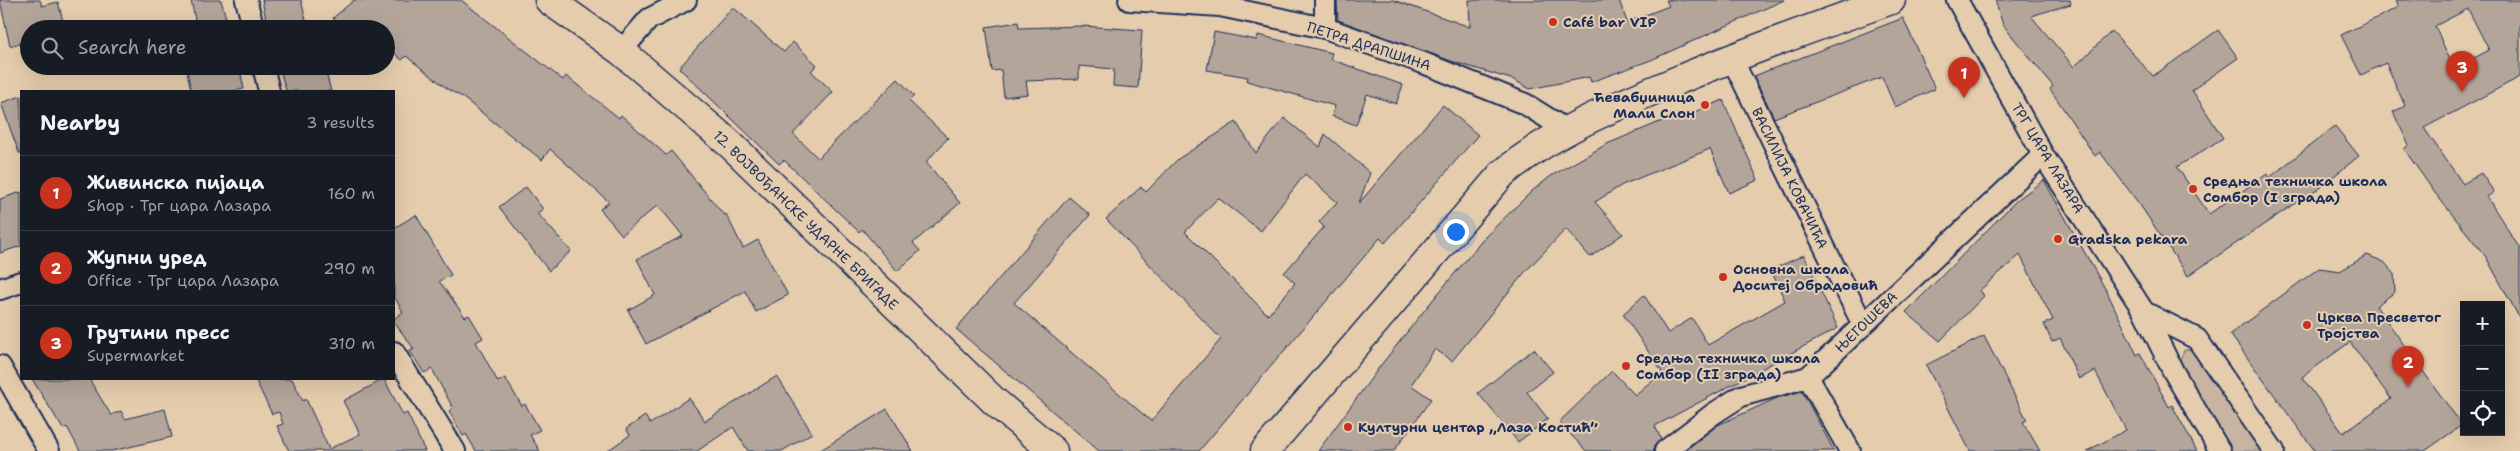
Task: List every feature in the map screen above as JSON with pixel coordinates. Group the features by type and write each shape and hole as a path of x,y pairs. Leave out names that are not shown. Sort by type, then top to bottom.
{"main road":[{"name":"12. ВОЈВОЂАНСКЕ УДАРНЕ БРИГАДЕ","path":"549,0 621,51 731,145 994,401 1053,451"},
{"path":"1265,451 1502,174 1523,157 1566,129 1731,57 1892,0"}],"street":[{"path":"246,0 252,20"},
{"path":"621,51 649,19 686,0"},
{"name":"ПЕТРА ДРАПШИНА","path":"1129,0 1220,6 1325,28 1426,64 1526,104 1566,129"},
{"path":"1325,28 1326,0"},
{"name":"ТРГ ЦАРА ЛАЗАРА","path":"1957,0 2043,155 2144,312 2173,371 2220,451"},
{"name":"ВАСИЛИЈА КОВАЧИЋА","path":"1731,57 1863,326"},
{"path":"265,75 269,90"},
{"name":"ЊЕГОШЕВА","path":"1665,451 1713,414 1741,396 1808,377 2043,155"},
{"path":"0,289 20,282"},
{"path":"2144,312 2197,339 2274,451"},
{"path":"395,354 454,451"},
{"path":"0,366 49,451"},
{"path":"1808,377 1850,451"}],"shaded area":[{"path":"2194,349 2266,451 2231,451 2180,360 2184,350"}],"building":[{"path":"0,0 40,0 42,6 58,2 63,20 20,20 20,43 10,46"},
{"path":"191,0 221,0 227,20 195,20"},
{"path":"262,0 301,0 306,20 266,20"},
{"path":"354,0 461,0 563,80 566,76 619,118 621,115 666,155 671,151 724,215 726,214 743,248 758,240 788,295 756,312 745,291 646,344 628,310 655,295 637,259 683,236 658,205 622,235 600,209 609,202 550,149 542,160 406,56 402,60 395,54 395,20 335,20 333,18"},
{"path":"1337,0 1393,0 1470,27 1469,0 1619,0 1627,22 1669,6 1666,0 1784,0 1651,60 1591,82 1589,77 1530,89 1514,80 1451,61 1338,20"},
{"path":"1995,0 2070,0 2071,4 2031,16 2074,67 2112,31 2153,76 2218,30 2238,58 2192,90 2223,138 2177,167 2209,214 2267,174 2269,178 2335,126 2359,156 2304,200 2303,198 2188,276 2140,205 2100,152 2095,156 2050,89 2053,86 2003,25"},
{"path":"2396,0 2520,0 2520,77 2424,128 2463,184 2481,173 2494,192 2487,197 2520,249 2520,319 2486,257 2435,193 2404,149 2409,145 2393,112 2405,106 2386,63 2361,75 2341,35 2399,7","holes":["2468,9 2489,50 2454,69 2435,26"]},
{"path":"733,7 784,52 793,42 817,65 811,71 833,92 793,134 818,158 898,79 914,96 909,101 948,138 926,162 960,203 913,243 920,251 897,271 862,229 859,232 784,160 779,164 679,68"},
{"path":"1903,18 1935,89 1895,107 1882,77 1774,118 1754,76"},
{"path":"1018,22 1019,28 1082,26 1142,30 1138,88 1113,86 1114,69 1079,66 1079,79 1026,81 1028,94 1004,97 1001,70 992,71 986,27"},
{"path":"1214,32 1257,40 1258,35 1332,53 1330,59 1403,85 1396,104 1367,94 1356,125 1332,116 1335,106 1247,81 1248,77 1207,70"},
{"path":"188,75 241,75 244,89 238,90 191,90"},
{"path":"282,75 327,75 331,90 286,90"},
{"path":"20,96 20,153 19,153 1,103"},
{"path":"1723,100 1758,180 1729,193 1710,149 1622,185 1595,202 1623,234 1590,257 1566,229 1525,272 1452,361 1435,349 1411,385 1431,399 1394,451 1318,451 1381,365 1431,302 1485,237 1532,191 1551,176 1607,144 1679,114 1680,118"},
{"path":"1443,105 1478,135 1385,243 1380,238 1199,451 1099,451 956,329 1069,197 1090,215 1014,303 1151,421 1221,339 1106,219 1141,187 1146,192 1178,159 1236,122 1256,153 1284,118 1320,147 1325,134 1370,173 1359,203","holes":["1305,174 1337,202 1319,222 1324,227 1284,273 1295,283 1268,315 1185,232 1218,198 1261,231"]},
{"path":"2044,180 2108,294 2137,355 2140,353 2169,407 2172,405 2197,451 2087,451 2126,430 2095,371 2079,379 2060,338 2052,342 2044,324 2053,320 2020,255 1980,290 1984,296 1940,341 1906,312 2017,200"},
{"path":"526,187 543,209 537,213 571,251 549,271 499,207"},
{"path":"20,192 20,246 0,253 0,199"},
{"path":"416,215 451,275 439,281 465,317 469,315 483,338 476,342 498,382 505,378 522,406 525,404 540,430 530,435 540,451 476,451 466,434 463,436 449,411 453,408 432,369 424,373 410,351 414,349 395,323 395,318 403,312 395,298 395,227"},
{"path":"1804,255 1838,328 1655,426 1661,439 1654,446 1653,451 1586,451 1559,422 1612,371 1635,395 1662,372 1623,314 1644,295 1668,333 1692,318 1708,345 1785,301 1771,270"},
{"path":"2367,255 2384,262 2394,273 2395,292 2376,306 2460,422 2460,426 2425,451 2315,451 2230,334 2319,268 2340,271","holes":["2350,342 2391,399 2343,433 2302,377"]},
{"path":"1984,336 2027,420 2023,422 2040,451 1970,451 1926,365"},
{"path":"1534,349 1553,372 1527,392 1548,419 1518,442 1478,393"},
{"path":"777,376 812,433 782,451 748,451 733,427 697,451 607,451 630,435 626,429 645,416 650,424 689,398 705,421"},
{"path":"33,380 90,380 111,415 121,411 125,419 165,409 172,437 112,451 80,451 67,427 63,429"},
{"path":"255,380 292,380 303,401 306,399 329,449 360,434 343,401 385,380 403,415 407,413 425,451 289,451 277,426 283,424 279,412 272,414"},
{"path":"1802,391 1834,451 1684,451 1718,425 1777,398"},
{"path":"887,409 913,451 819,451"}],"place":[{"name":"Café bar VIP","path":"1553,22"},
{"name":"Грутини пресс","path":"2462,92"},
{"name":"Живинска пијаца","path":"1964,98"},
{"name":"Ћевабџиница Мали Слон","path":"1705,105"},
{"name":"Средња техничка школа Сомбор (I зграда)","path":"2193,189"},
{"name":"Gradska pekara","path":"2058,239"},
{"name":"Основна школа Доситеј Обрадовић","path":"1723,277"},
{"name":"Црква Пресветог Тројства","path":"2307,325"},
{"name":"Средња техничка школа Сомбор (II зграда)","path":"1626,366"},
{"name":"Жупни уред","path":"2408,387"},
{"name":"Културни центар „Лаза Костић”","path":"1348,427"}]}
